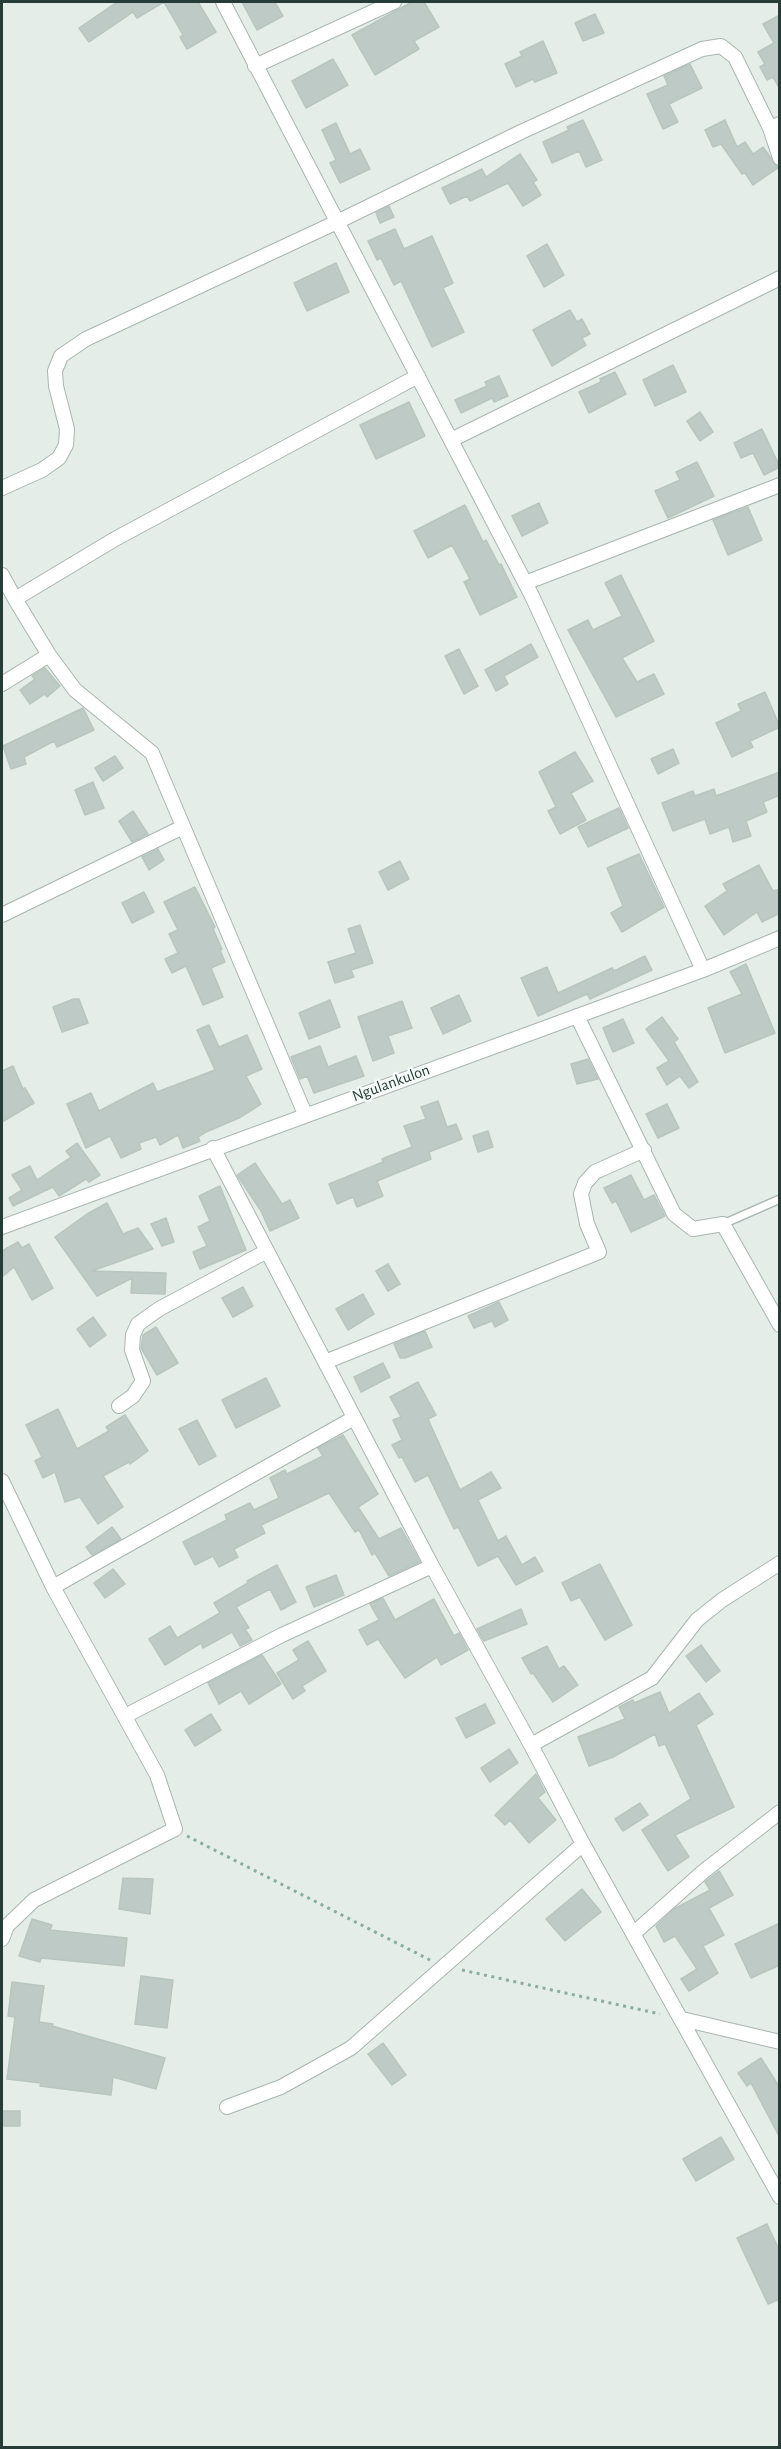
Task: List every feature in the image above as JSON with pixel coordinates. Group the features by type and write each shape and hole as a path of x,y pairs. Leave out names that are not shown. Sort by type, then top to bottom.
{"street":[{"path":"223,2 525,583 703,970"},
{"path":"255,66 394,2"},
{"path":"2,489 42,470 59,458 66,445 67,429 55,371 61,356 86,339 337,222 521,132 702,49 721,46 735,57 775,126 780,158"},
{"path":"451,440 780,278"},
{"path":"15,599 115,538 418,376"},
{"path":"525,583 780,485"},
{"path":"2,575 49,656 75,690 152,753 304,1114"},
{"path":"2,684 49,656"},
{"path":"2,915 183,827"},
{"name":"Ngulankulon","path":"2,1227 304,1114 703,970 780,938"},
{"path":"577,1016 678,1219 693,1229 723,1224 780,1325"},
{"path":"213,1148 432,1566 583,1844 780,2197"},
{"path":"325,1362 599,1252 587,1224 581,1194 585,1183 595,1172 644,1150"},
{"path":"119,1406 134,1396 143,1381 132,1350 133,1335 138,1324 159,1309 267,1251"},
{"path":"53,1587 354,1418"},
{"path":"2,1481 53,1587 157,1775 175,1829 34,1900 8,1926 2,1940"},
{"path":"531,1745 652,1678 697,1620 722,1600 780,1563"},
{"path":"125,1716 282,1635 432,1566"},
{"path":"633,1934 704,1871 780,1812"},
{"path":"227,2107 281,2086 351,2048 583,1844"},
{"path":"682,2019 780,2042"}],"lane":[{"path":"723,1224 780,1199"}],"path":[{"path":"175,1829 442,1966 682,2019"}],"building":[{"path":"117,2 164,2 137,18 133,12 89,42 79,28"},
{"path":"164,2 198,2 216,32 187,49 180,37 183,35"},
{"path":"242,2 275,2 283,16 257,30"},
{"path":"412,2 424,2 439,27 414,41 419,49 375,75 352,35"},
{"path":"595,14 604,33 583,41 575,23"},
{"path":"780,15 780,89 773,77 767,80 760,67 765,64 758,52 774,43 763,24"},
{"path":"543,41 557,73 535,82 533,79 516,87 505,64 522,56 520,52"},
{"path":"333,59 348,85 306,108 292,81"},
{"path":"690,64 702,88 669,104 678,122 663,129 647,94 668,85 664,76"},
{"path":"583,120 602,160 586,167 579,151 552,163 543,142 569,130 567,127"},
{"path":"725,120 737,147 745,142 753,154 763,147 778,168 753,185 745,173 742,174 721,144 713,147 705,130"},
{"path":"336,123 350,154 360,149 370,169 340,183 330,163 336,160 322,130"},
{"path":"520,154 537,180 533,182 541,195 523,206 508,183 470,201 467,196 450,204 442,188 482,169 486,177"},
{"path":"389,206 394,217 380,223 376,213"},
{"path":"395,229 404,249 432,236 453,283 443,288 464,332 432,347 401,281 394,285 381,258 377,260 368,241"},
{"path":"547,244 564,275 544,287 527,256"},
{"path":"336,263 349,292 307,311 294,283"},
{"path":"570,310 577,322 582,319 590,334 582,338 586,345 552,366 533,330"},
{"path":"673,365 686,392 655,406 643,380"},
{"path":"615,372 626,394 589,413 579,392 601,382 600,379"},
{"path":"499,376 508,396 494,402 492,398 461,413 455,400 487,386 485,382"},
{"path":"409,402 425,436 376,459 360,425"},
{"path":"700,412 713,432 700,441 687,421"},
{"path":"762,429 780,467 764,475 753,453 741,458 734,443"},
{"path":"697,462 714,496 668,518 655,491 680,480 676,472"},
{"path":"539,503 548,523 522,536 512,516"},
{"path":"465,505 483,542 486,540 499,565 501,564 517,597 480,615 464,582 470,579 452,545 428,558 414,531"},
{"path":"748,507 762,540 728,555 713,520"},
{"path":"621,575 654,641 622,658 637,682 654,674 664,694 616,717 568,630 588,620 593,630 622,616 605,583"},
{"path":"531,644 538,657 504,676 508,684 496,691 485,670"},
{"path":"459,649 478,686 464,694 445,656"},
{"path":"45,668 60,686 47,697 45,694 30,704 20,690 35,679 32,676"},
{"path":"765,692 780,727 750,741 753,747 732,757 716,723 741,711 738,704"},
{"path":"83,708 94,730 57,747 54,741 24,757 26,764 11,769 3,746"},
{"path":"673,749 679,763 658,774 651,759"},
{"path":"575,752 593,781 571,793 586,820 560,834 548,811 556,807 539,772"},
{"path":"115,756 123,768 103,781 95,768"},
{"path":"780,772 780,795 763,802 767,812 746,821 751,836 733,842 729,827 710,834 705,819 673,831 662,803 693,791 695,796 714,789 716,796"},
{"path":"93,782 104,808 85,815 75,790"},
{"path":"619,808 628,828 588,847 578,827"},
{"path":"133,811 148,834 132,842 119,821"},
{"path":"158,849 164,860 149,870 142,857"},
{"path":"639,854 664,907 622,932 611,913 623,906 607,868"},
{"path":"400,861 409,879 388,890 379,872"},
{"path":"759,865 773,891 780,889 780,913 762,922 757,912 724,935 705,906 727,891 723,884"},
{"path":"195,887 215,927 213,929 225,962 211,968 223,997 203,1005 186,966 172,973 165,959 178,953 169,934 178,930 164,902"},
{"path":"144,892 154,912 132,923 122,903"},
{"path":"360,925 373,963 351,970 354,977 335,983 328,962 356,953 348,929"},
{"path":"645,956 652,970 590,999 587,994 538,1016 521,978 547,967 558,993 612,968 614,971"},
{"path":"746,964 775,1033 725,1053 708,1008 742,994 730,972"},
{"path":"459,995 471,1021 443,1034 431,1008"},
{"path":"79,999 88,1023 62,1032 53,1007"},
{"path":"330,1000 340,1027 309,1039 299,1013"},
{"path":"402,1001 412,1028 388,1036 394,1053 373,1061 358,1017"},
{"path":"662,1017 678,1039 674,1042 698,1082 689,1088 680,1076 667,1085 657,1068 669,1061 646,1029"},
{"path":"623,1019 634,1043 613,1052 603,1028"},
{"path":"209,1025 219,1047 247,1035 262,1069 246,1076 261,1104 239,1118 206,1132 198,1137 200,1141 183,1148 178,1135 160,1145 156,1137 139,1143 141,1149 121,1158 110,1136 86,1148 67,1104 91,1093 99,1111 153,1083 157,1092 215,1070 197,1030"},
{"path":"320,1046 328,1067 356,1056 364,1076 314,1093 307,1076 300,1079 291,1057"},
{"path":"588,1059 598,1079 577,1084 571,1064"},
{"path":"13,1066 23,1089 25,1088 34,1103 2,1122 2,1071"},
{"path":"438,1101 447,1127 456,1124 462,1139 429,1152 431,1159 377,1181 383,1196 357,1207 353,1197 337,1204 329,1184 383,1162 382,1159 412,1147 404,1126 426,1119 421,1107"},
{"path":"667,1104 679,1128 658,1138 646,1114"},
{"path":"488,1131 493,1147 478,1152 473,1136"},
{"path":"77,1143 100,1175 89,1182 86,1179 59,1196 53,1187 13,1206 9,1198 22,1190 12,1175 30,1166 37,1180 71,1157 66,1151"},
{"path":"255,1163 282,1204 290,1200 299,1218 270,1231 261,1211 237,1175"},
{"path":"631,1175 644,1200 654,1195 665,1216 631,1232 616,1201 612,1203 604,1188"},
{"path":"220,1186 246,1250 200,1269 193,1252 207,1246 198,1227 210,1221 199,1196"},
{"path":"107,1203 123,1234 138,1228 153,1249 92,1271 166,1273 165,1294 131,1293 132,1278 97,1296 55,1237"},
{"path":"166,1218 174,1242 162,1246 151,1224"},
{"path":"18,1242 22,1248 29,1244 53,1288 32,1300 14,1267 2,1277 2,1251"},
{"path":"388,1264 400,1284 388,1291 376,1271"},
{"path":"243,1287 253,1306 233,1317 222,1298"},
{"path":"363,1294 374,1314 348,1330 336,1309"},
{"path":"499,1302 508,1320 495,1327 492,1321 474,1328 468,1316"},
{"path":"93,1317 106,1335 90,1347 77,1329"},
{"path":"156,1327 178,1363 157,1375 141,1348 143,1335"},
{"path":"425,1331 432,1347 400,1358 394,1344"},
{"path":"383,1363 390,1377 361,1392 354,1377"},
{"path":"266,1378 280,1406 236,1428 222,1400"},
{"path":"418,1382 436,1415 428,1419 460,1490 491,1472 501,1488 478,1500 498,1541 506,1536 522,1565 535,1557 543,1571 516,1585 498,1556 478,1566 458,1527 454,1529 428,1475 415,1482 402,1457 399,1458 392,1445 402,1440 393,1420 401,1417 390,1397"},
{"path":"58,1409 77,1449 109,1431 106,1427 125,1415 148,1451 130,1464 129,1462 103,1476 123,1507 98,1524 80,1497 65,1502 55,1472 43,1478 35,1461 42,1457 26,1425"},
{"path":"197,1420 216,1456 199,1465 179,1429"},
{"path":"343,1435 378,1494 358,1507 379,1539 401,1528 420,1562 389,1576 375,1553 372,1555 359,1530 355,1532 329,1493 261,1525 265,1533 234,1549 238,1557 219,1567 213,1556 195,1565 183,1542 227,1520 225,1515 250,1503 254,1510 279,1498 270,1478 285,1470 287,1474 323,1456 318,1448"},
{"path":"112,1527 121,1539 92,1555 86,1547"},
{"path":"600,1564 632,1625 605,1640 580,1597 571,1601 562,1583"},
{"path":"277,1565 296,1602 281,1610 270,1589 236,1607 249,1628 245,1629 252,1640 240,1646 232,1632 203,1648 201,1643 165,1665 149,1639 170,1626 177,1638 220,1613 214,1603"},
{"path":"113,1569 125,1584 105,1598 94,1583"},
{"path":"336,1575 344,1595 314,1607 306,1587"},
{"path":"383,1598 395,1620 434,1599 454,1636 459,1633 468,1650 441,1665 437,1657 405,1678 378,1639 367,1645 359,1630 379,1620 370,1604"},
{"path":"521,1609 527,1624 484,1641 477,1629"},
{"path":"308,1641 326,1671 302,1686 305,1691 293,1699 277,1673 299,1660 293,1650"},
{"path":"701,1645 720,1671 706,1682 686,1656"},
{"path":"547,1646 559,1669 564,1666 578,1685 553,1702 533,1673 531,1674 522,1658"},
{"path":"262,1655 281,1684 249,1704 241,1691 219,1704 208,1683"},
{"path":"660,1692 669,1713 699,1693 713,1714 696,1725 734,1807 675,1835 689,1857 668,1871 642,1830 691,1799 665,1744 659,1746 655,1734 613,1757 589,1766 578,1737 625,1719 619,1707"},
{"path":"485,1704 495,1723 466,1738 456,1718"},
{"path":"211,1714 221,1730 195,1746 185,1730"},
{"path":"509,1749 518,1763 490,1782 481,1768"},
{"path":"536,1774 545,1792 538,1798 556,1820 529,1843 510,1820 505,1825 495,1815"},
{"path":"640,1803 648,1815 623,1831 615,1819"},
{"path":"719,1871 733,1895 709,1908 724,1935 703,1946 718,1973 689,1991 681,1979 697,1969 675,1936 664,1942 656,1926 674,1909 710,1890 705,1882"},
{"path":"123,1878 153,1879 150,1914 119,1909"},
{"path":"582,1889 601,1912 565,1941 546,1919"},
{"path":"32,1919 52,1925 50,1930 127,1938 124,1966 41,1958 40,1962 19,1956"},
{"path":"780,1923 780,1965 751,1978 735,1944"},
{"path":"141,1976 173,1980 167,2028 135,2024"},
{"path":"12,1982 44,1986 39,2022 53,2024 52,2026 165,2058 156,2089 113,2077 111,2095 40,2086 41,2083 7,2079 15,2017 8,2016"},
{"path":"383,2043 406,2075 392,2085 368,2054"},
{"path":"761,2058 780,2088 780,2138 751,2083 747,2086 738,2073"},
{"path":"2,2111 20,2111 20,2126 2,2126"},
{"path":"721,2137 734,2159 696,2181 683,2159"},
{"path":"767,2224 780,2252 780,2299 768,2304 737,2238"}]}
